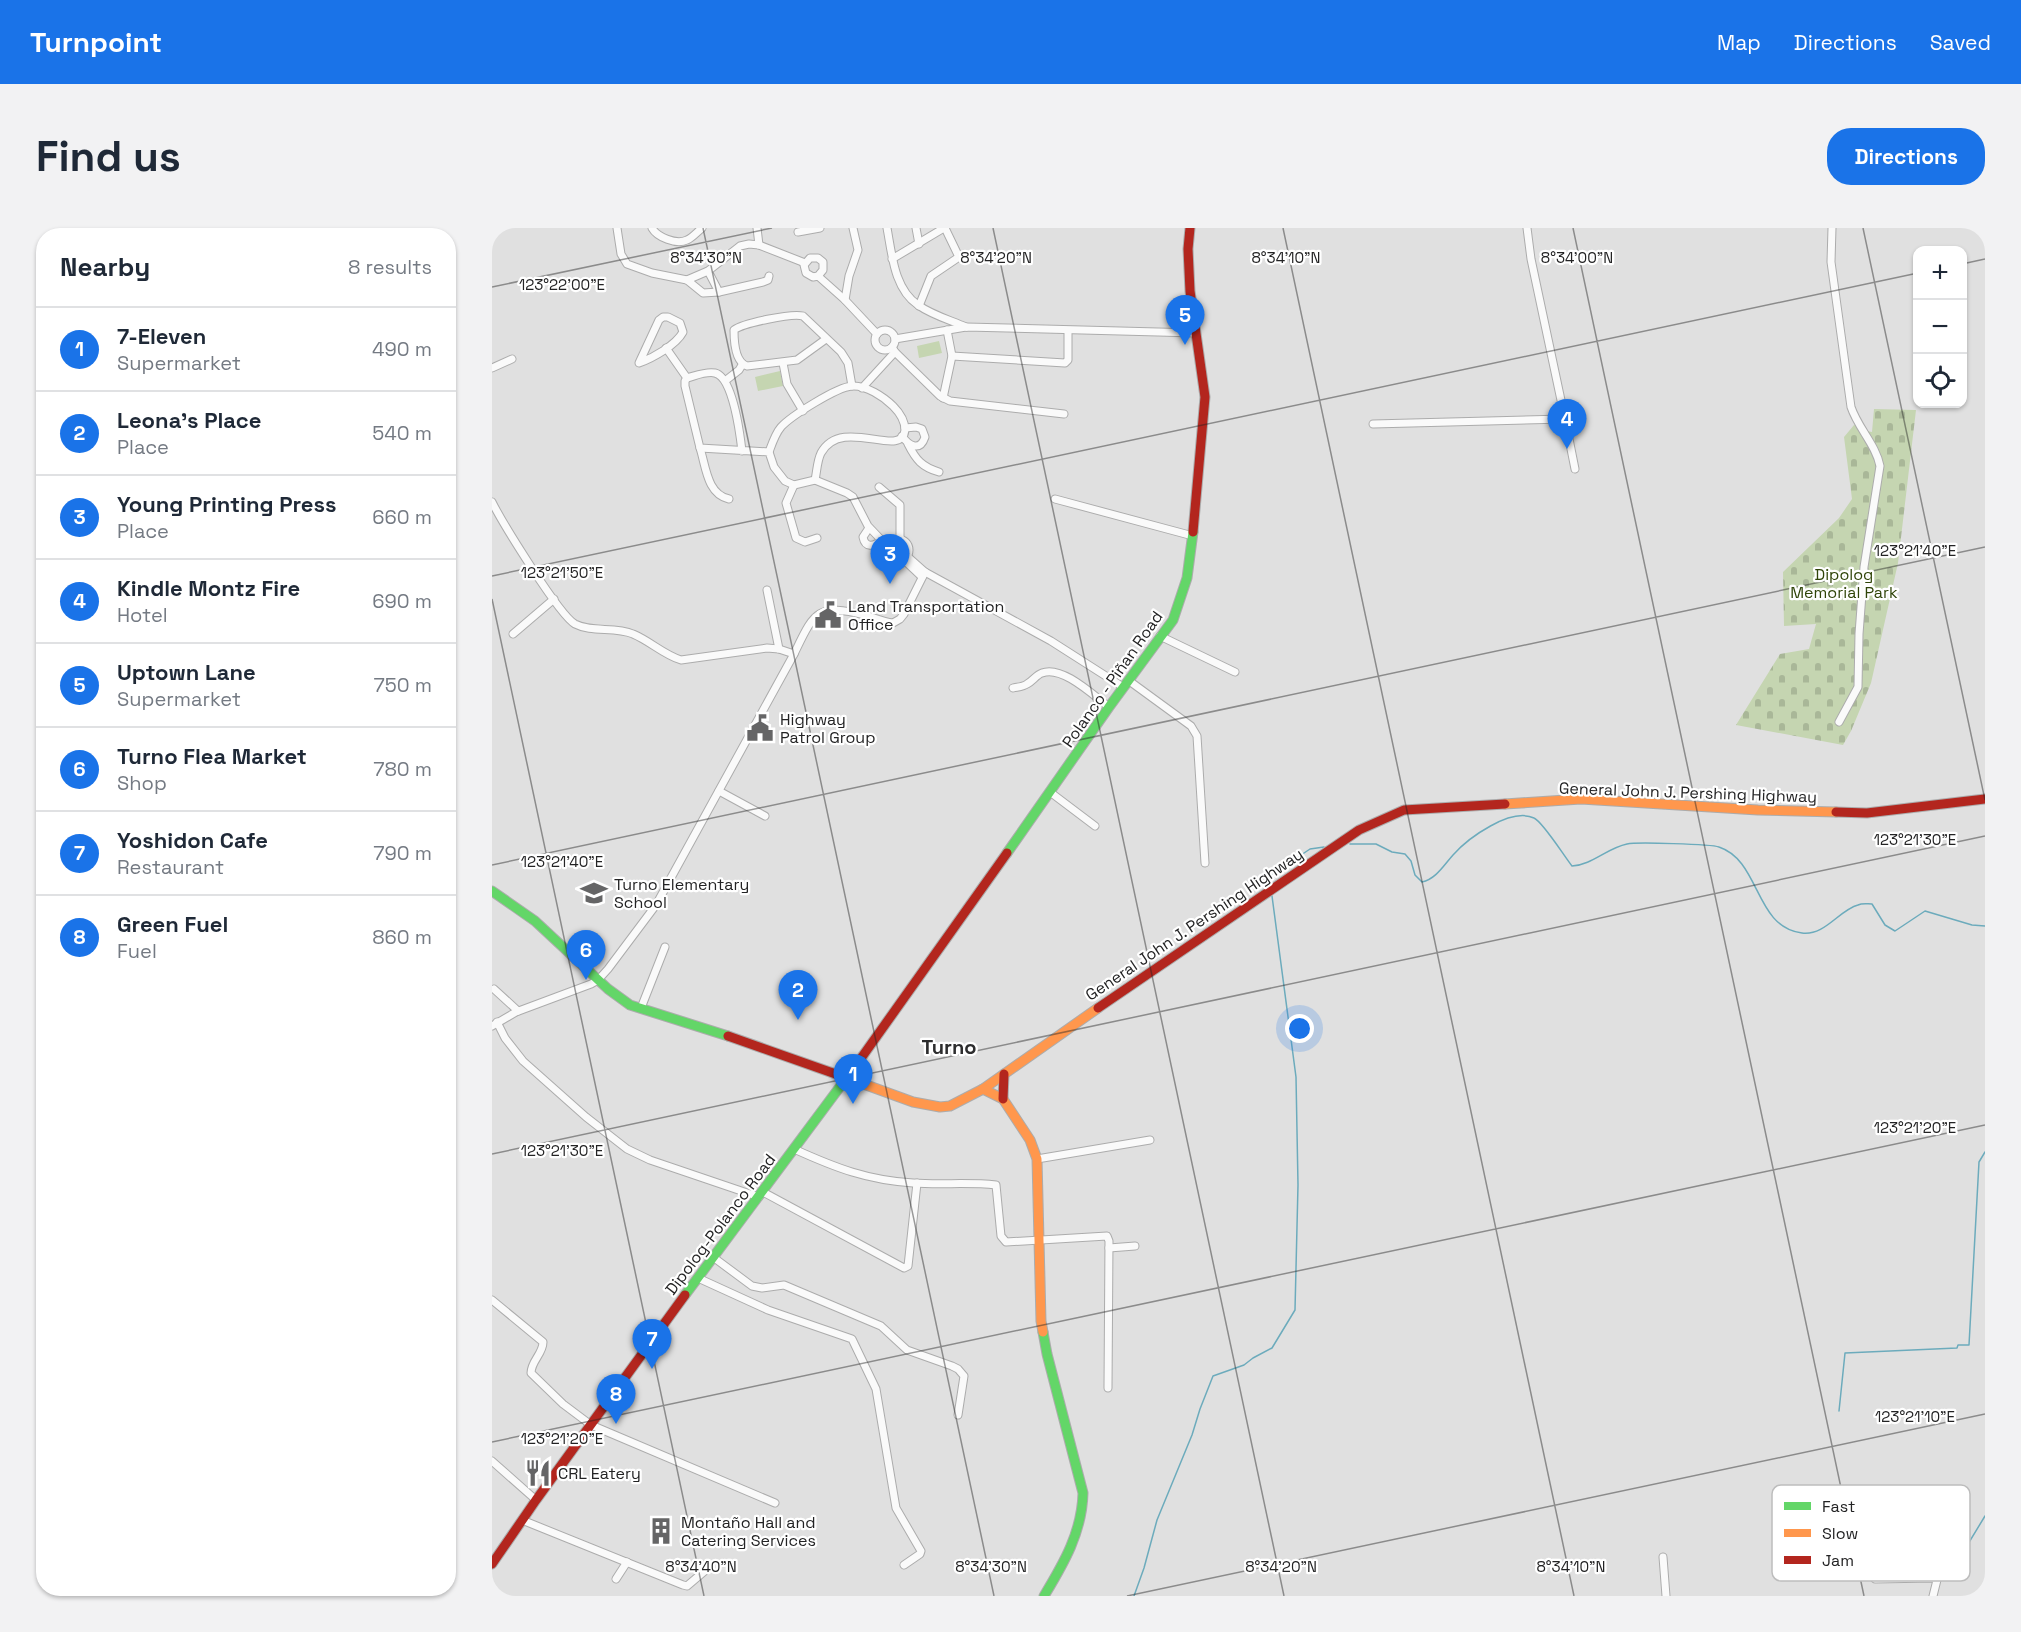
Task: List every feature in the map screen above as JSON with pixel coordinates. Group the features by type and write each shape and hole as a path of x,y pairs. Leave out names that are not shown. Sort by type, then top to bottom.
{"main road":[{"name":"Polanco - Piñan Road","path":"847,1078 1173,620 1184,595 1193,536 1205,397 1188,259 1190,228"},
{"name":"General John J. Pershing Highway","path":"492,891 558,941 598,980 630,1005 738,1039 921,1104 937,1107 951,1106 983,1089 1114,996 1359,830 1404,810 1581,799 1758,810 1867,813 1985,799"},
{"path":"1003,1099 1004,1074"},
{"name":"Dipolog-Polanco Road","path":"492,1564 713,1257 847,1078"},
{"path":"983,1089 1003,1099 1030,1140 1037,1159 1040,1185 1042,1333 1081,1481 1082,1516 1070,1548 1044,1596"}],"street":[{"path":"616,228 621,254 627,264 652,273 687,280 702,293 719,292 763,282 769,276"},
{"path":"652,228 657,235 679,242 689,239 702,228"},
{"path":"757,228 759,245"},
{"path":"798,232 820,228"},
{"path":"845,300 850,272 858,250 853,228"},
{"path":"887,228 899,282 909,297 919,306 966,327"},
{"path":"916,228 919,244"},
{"path":"1527,228 1531,260 1575,469"},
{"path":"1832,228 1831,262 1851,407 1880,466 1864,567 1858,687 1839,722"},
{"path":"892,258 941,229 959,258 931,276 919,306"},
{"path":"687,280 708,271 740,246 749,244 759,245 805,263"},
{"path":"813,258 821,260 824,270 818,276 813,277 808,275 804,268 805,263 813,258"},
{"path":"708,271 719,292"},
{"path":"818,276 845,300 877,334 876,343 879,348 885,350 947,330 966,327 1196,333"},
{"path":"742,365 739,361 734,330 739,326 797,314 803,316 841,352 848,363 852,386"},
{"path":"668,317 680,323 683,332 666,348 639,363 659,320 668,317"},
{"path":"877,334 883,330 889,330 894,346 943,398 956,403 1064,414"},
{"path":"943,398 952,356 947,330"},
{"path":"952,356 1065,363 1068,360 1068,331"},
{"path":"742,365 783,363 804,356 826,339"},
{"path":"862,388 894,346"},
{"path":"666,348 687,378"},
{"path":"492,368 512,359"},
{"path":"783,363 787,384 803,411"},
{"path":"725,381 742,365"},
{"path":"687,378 710,372 717,373 725,381 737,416 742,451"},
{"path":"687,378 685,386 711,487 717,494 729,499"},
{"path":"888,547 869,528 853,497 847,493 815,480 794,485 779,476 769,452 781,428 803,411 834,393 852,386 862,388 887,400 902,417 908,444 920,464 939,472"},
{"path":"1373,424 1565,419"},
{"path":"815,480 822,451 833,442 859,435 892,442 898,441 904,432 916,427 924,432 924,441 921,444 914,446 908,444"},
{"path":"700,448 769,452"},
{"path":"794,485 786,503 796,538 805,542 817,538"},
{"path":"879,487 900,505 900,539 908,546 905,558"},
{"path":"1055,499 1193,536"},
{"path":"492,502 554,599 574,624 632,633 673,658 681,660 749,650 779,649 794,654"},
{"path":"869,528 864,534 865,543 869,546 881,540"},
{"path":"900,539 893,541 888,547 888,553 891,558 897,560 905,558"},
{"path":"905,558 923,574 1051,641 1126,684 1191,726 1197,736 1205,863"},
{"path":"916,1183 908,1266 904,1268 761,1194 650,1160 627,1149 586,1117 523,1060 495,1024 518,1011 579,990 598,980 656,905 809,623 816,615 822,612 852,612 893,623 900,619 923,574"},
{"path":"767,590 779,649"},
{"path":"513,634 554,599"},
{"path":"1160,636 1235,672"},
{"path":"1013,688 1027,684 1044,672 1057,671 1109,707"},
{"path":"718,791 765,816"},
{"path":"1050,792 1095,826"},
{"path":"641,1008 665,948"},
{"path":"494,989 518,1011"},
{"path":"1037,1159 1150,1140"},
{"path":"794,1149 843,1171 884,1180 996,1185 1004,1241 1106,1236 1109,1248 1108,1389"},
{"path":"1109,1248 1135,1246"},
{"path":"713,1257 752,1286 762,1288 784,1285 881,1326 907,1350 958,1369 964,1376 958,1415"},
{"path":"698,1278 768,1310 852,1339 876,1389 896,1508 921,1551 904,1565"},
{"path":"492,1300 543,1342 543,1347 531,1367 531,1373 578,1416 591,1425 775,1503"},
{"path":"492,1461 536,1500"},
{"path":"522,1520 687,1586 707,1569"},
{"path":"1663,1557 1666,1596"},
{"path":"616,1579 627,1562"},
{"path":"1933,1596 1937,1581"}],"green space":[{"path":"939,341 942,353 919,358 917,346"},
{"path":"780,371 783,386 758,391 755,377"},
{"name":"Dipolog Memorial Park","path":"1874,409 1916,410 1898,563 1871,683 1851,731 1843,745 1736,725 1780,654 1809,649 1816,624 1784,626 1783,572 1839,518 1852,499 1844,437 1854,425 1872,432"}],"waterway":[{"path":"1350,844 1376,844 1392,852 1405,854 1411,861 1415,875 1422,882 1436,875 1460,848 1479,833 1502,820 1525,816 1534,818 1543,826 1572,866 1586,863 1627,844 1719,847 1733,854 1743,866 1775,919 1786,928 1802,933 1818,931 1844,912 1860,904 1872,904 1885,925 1895,931 1925,911 1972,925 1985,926"},
{"path":"1271,883 1270,876 1310,849 1324,847"},
{"path":"1134,1596 1157,1520 1192,1435 1213,1376 1244,1365 1272,1348 1295,1310 1298,1185 1296,1077 1272,896"},
{"path":"1839,1411 1845,1353 1957,1348 1958,1345 1969,1345 1979,1162 1985,1152"},
{"path":"1970,1541 1985,1516"}],"traffic: fast":[{"path":"1007,853 1173,620 1187,578 1193,532"},
{"path":"492,891 535,921 608,989 630,1005 728,1036"},
{"path":"685,1295 845,1080"},
{"path":"1043,1332 1083,1493 1079,1521 1071,1547 1044,1596"}],"traffic: slow":[{"path":"1505,804 1581,799 1758,810 1836,812"},
{"path":"845,1080 847,1078 913,1102 940,1107 950,1106 983,1089 1098,1008"},
{"path":"983,1089 1003,1099 1030,1140 1037,1159 1043,1332"}],"traffic: jam":[{"path":"1190,228 1188,249 1190,291 1205,397 1193,532"},
{"path":"1836,812 1867,813 1985,799"},
{"path":"1098,1008 1359,830 1404,810 1505,804"},
{"path":"728,1036 847,1078 1007,853"},
{"path":"1003,1099 1004,1074"},
{"path":"492,1564 685,1295"}],"place":[{"name":"Uptown Lane","path":"1185,345"},
{"name":"Kindle Montz Fire","path":"1567,449"},
{"name":"Young Printing Press","path":"890,584"},
{"name":"Land Transportation Office","path":"828,615"},
{"name":"Highway Patrol Group","path":"760,728"},
{"name":"Turno Elementary School","path":"594,893"},
{"name":"Turno Flea Market","path":"586,980"},
{"name":"Leona's Place","path":"798,1020"},
{"name":"7-Eleven","path":"853,1104"},
{"name":"Yoshidon Cafe","path":"652,1369"},
{"name":"Green Fuel","path":"616,1424"},
{"name":"CRL Eatery","path":"538,1473"},
{"name":"Montaño Hall and Catering Services","path":"661,1531"}],"district":[{"name":"Turno","path":"949,1047"}]}
